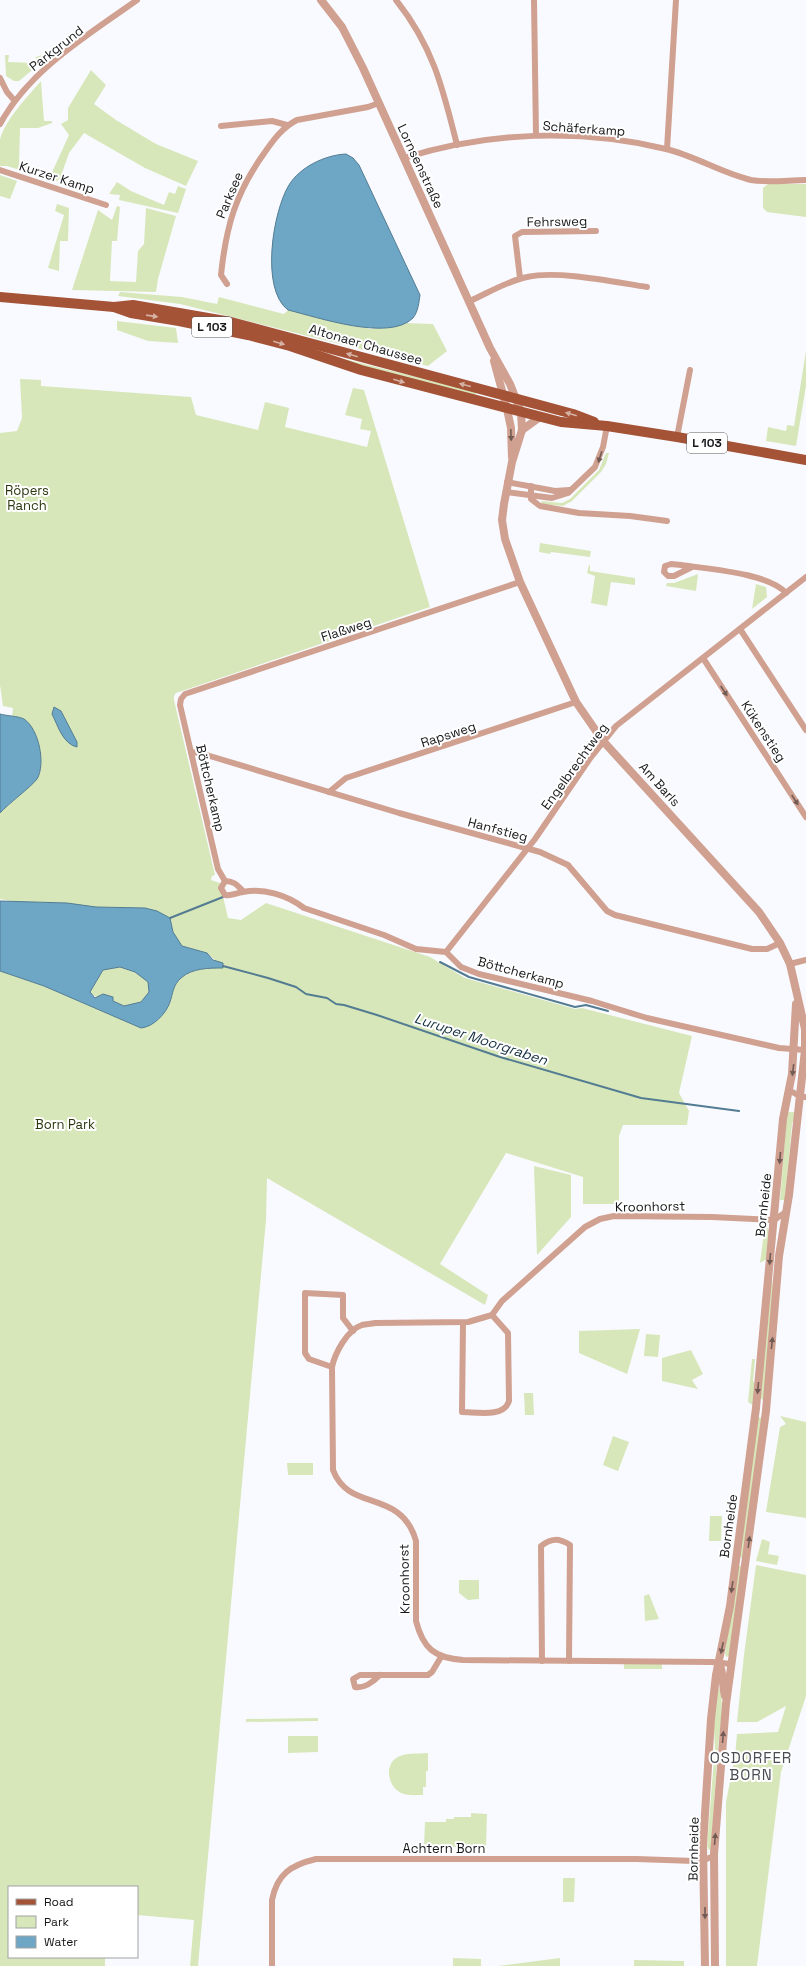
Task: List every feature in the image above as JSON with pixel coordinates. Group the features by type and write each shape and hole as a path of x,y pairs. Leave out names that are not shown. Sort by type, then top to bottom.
{"main road":[{"name":"Altonaer Chaussee","path":"0,297 114,308 131,313 203,325 290,346 362,370 507,409 571,424 608,426 806,460"},
{"name":"Altonaer Chaussee","path":"114,308 133,305 231,322 516,400 573,414 608,426"}],"street":[{"name":"Parkgrund","path":"0,124 14,100 50,64 137,0"},
{"name":"Lornsenstraße","path":"321,0 342,27 363,68 470,301 490,348 516,400 520,412 522,430"},
{"path":"396,0 413,23 429,50 439,79 457,145"},
{"path":"534,0 536,135"},
{"path":"667,149 676,0"},
{"path":"0,78 7,92 14,100"},
{"path":"221,126 272,122 287,125 297,120 368,107 379,103"},
{"name":"Parksee","path":"227,284 220,275 227,230 231,216 251,172 287,125"},
{"name":"Schäferkamp","path":"404,158 480,140 536,135 598,138 667,149 748,179 806,180"},
{"name":"Kurzer Kamp","path":"0,170 106,204"},
{"name":"Fehrsweg","path":"520,278 515,236 518,234 522,232 596,231"},
{"path":"470,301 520,278 537,275 556,275 647,287"},
{"name":"Lornsenstraße","path":"490,348 511,428 512,462"},
{"path":"677,437 690,370"},
{"path":"507,409 516,400"},
{"path":"512,462 522,430 540,417"},
{"path":"506,492 552,498 568,493 598,463 608,426"},
{"name":"Am Barls","path":"512,462 507,482 502,520 505,539 520,582 576,702 603,741 759,912 780,943 790,964 805,1029 804,1093"},
{"path":"507,482 562,491 574,488"},
{"path":"532,486 530,496 534,504 540,506 579,513 630,516 667,521"},
{"path":"692,567 768,580 778,585 786,593"},
{"name":"Engelbrechtweg","path":"446,952 527,849 603,741 616,726 806,577"},
{"name":"Flaßweg","path":"181,699 185,694 520,582"},
{"path":"740,629 806,730"},
{"name":"Kükenstieg","path":"703,658 806,817"},
{"name":"Böttcherkamp","path":"181,699 180,705 218,869 225,881 221,888 225,895 230,896 243,892 270,892 294,901 304,908 384,935 416,949 446,952 461,967 479,974 592,1001 647,1018 779,1048 805,1050"},
{"name":"Rapsweg","path":"329,792 346,778 576,702"},
{"name":"Hanfstieg","path":"192,752 200,753 329,792 540,852 568,865 608,911 615,915 752,949 767,948 780,943"},
{"path":"225,881 231,881 237,884 243,892"},
{"path":"790,964 806,960"},
{"name":"Am Barls","path":"789,1090 795,1050 796,991"},
{"path":"789,1090 804,1093"},
{"name":"Bornheide","path":"705,1966 704,1860 711,1719 719,1662 730,1606 754,1423 783,1119 789,1090"},
{"name":"Bornheide","path":"715,1966 714,1856 726,1699 766,1411 779,1256 786,1212 794,1138 804,1093"},
{"path":"779,1256 776,1240 777,1224 774,1220 786,1212"},
{"name":"Kroonhorst","path":"492,1315 502,1301 585,1227 600,1219 614,1216 712,1217 774,1220"},
{"path":"332,1367 309,1359 305,1353 305,1293 343,1294 343,1318 353,1331 362,1325 375,1323 462,1323 492,1315 506,1330 509,1340 509,1401 506,1408 500,1412 462,1412 462,1323"},
{"name":"Kroonhorst","path":"353,1331 336,1353 332,1367 333,1470 336,1479 346,1490 359,1497 395,1509 407,1522 416,1541 416,1621 424,1642 430,1650 441,1657"},
{"path":"542,1661 541,1546 549,1540 562,1540 570,1545 569,1661"},
{"path":"380,1675 428,1675 432,1672 441,1657 463,1660 719,1662 731,1664"},
{"path":"719,1662 722,1669 722,1686 726,1699"},
{"path":"714,1856 704,1860 715,1906"},
{"name":"Achtern Born","path":"272,1966 272,1900 274,1890 281,1878 294,1866 316,1859 704,1860"}],"green space":[{"path":"53,51 54,52 19,81 14,81 6,76 5,55 9,55 8,62 35,63 36,57"},
{"path":"91,70 106,85 94,104 116,120 156,144 198,161 186,186 145,168 84,133 69,153 60,179 56,181 49,179 69,135 61,124 68,120 68,108"},
{"path":"41,81 44,121 52,121 52,123 38,128 20,128 19,166 38,167 35,175 7,166 0,166 0,140 2,133 17,109"},
{"path":"0,175 17,181 10,199 0,196"},
{"path":"117,182 131,191 164,205 169,192 175,194 178,186 186,189 178,213 119,200 120,195 109,194"},
{"path":"768,184 806,184 806,217 767,212 763,208 763,188"},
{"path":"57,204 69,208 68,241 60,241 59,271 48,268 64,215 55,211"},
{"path":"117,206 120,207 117,241 112,241 110,281 136,282 138,251 144,244 146,208 176,216 158,279 156,292 72,290 98,210 112,220"},
{"path":"120,292 182,297 217,304 219,297 284,314 288,310 370,329 405,323 433,324 447,351 428,366 180,304 118,296"},
{"path":"117,321 176,328 178,343 148,341 117,330"},
{"path":"806,351 806,386 796,446 766,441 768,427 786,431 787,425 794,426"},
{"path":"336,357 476,392 476,395 368,368"},
{"path":"20,379 41,380 41,386 191,397 196,415 258,430 265,402 289,408 285,427 367,447 371,431 360,429 362,419 345,415 353,388 364,390 430,607 176,693 174,696 215,875 212,876 211,880 220,883 228,918 241,920 266,903 430,957 465,978 575,1009 582,1008 692,1036 679,1093 689,1111 687,1125 623,1125 619,1136 619,1204 583,1204 583,1177 506,1153 440,1264 488,1295 485,1305 267,1178 266,1220 198,1966 190,1966 194,1920 138,1915 138,1886 8,1886 8,1958 105,1958 105,1966 0,1966 0,971 44,986 141,1028 150,1025 162,1015 168,1007 174,988 180,978 197,970 223,967 207,953 182,946 173,932 170,918 145,908 96,907 67,903 16,902 0,899 0,813 36,780 23,718 12,717 13,708 3,706 0,685 0,433 17,431 22,418"},
{"path":"606,453 609,453 606,464 601,472 572,501 563,506 541,504 542,501 562,503 570,499 599,470"},
{"path":"540,543 591,551 590,557 539,552"},
{"path":"589,565 590,571 635,578 635,585 611,582 607,606 591,603 595,576 587,573"},
{"path":"698,574 696,591 666,586 667,583 674,583"},
{"path":"756,584 766,587 767,597 752,609"},
{"path":"120,967 135,972 148,982 149,992 141,1002 124,1006 101,999 90,992 103,970"},
{"path":"787,1112 796,1112 792,1124 785,1200 780,1200"},
{"path":"534,1166 571,1175 571,1217 537,1255"},
{"path":"765,1225 769,1230 767,1259 760,1263"},
{"path":"771,1278 774,1299 763,1400 760,1398"},
{"path":"640,1329 627,1374 579,1353 579,1331"},
{"path":"646,1334 660,1335 658,1357 644,1356"},
{"path":"691,1350 703,1374 692,1380 698,1389 662,1381 662,1358"},
{"path":"752,1359 755,1359 753,1381 756,1383 754,1406 748,1402"},
{"path":"524,1393 533,1393 534,1415 525,1415"},
{"path":"780,1416 806,1422 806,1518 766,1512 780,1427 786,1424"},
{"path":"757,1417 763,1418 745,1558 738,1557"},
{"path":"613,1436 629,1442 618,1471 603,1465"},
{"path":"287,1463 313,1463 313,1475 288,1475"},
{"path":"710,1516 722,1516 721,1541 709,1541"},
{"path":"762,1539 770,1542 768,1554 779,1556 777,1565 756,1561"},
{"path":"756,1565 806,1575 806,1696 781,1772 757,1966 726,1966 726,1802 735,1756 737,1734 778,1732 786,1706 757,1722 737,1722"},
{"path":"738,1566 743,1566 729,1656 726,1657 725,1653"},
{"path":"459,1580 479,1580 479,1599 468,1600 459,1593"},
{"path":"649,1594 659,1619 645,1621 644,1596"},
{"path":"624,1663 662,1664 662,1669 624,1669"},
{"path":"718,1686 722,1700 722,1708 718,1750 715,1750 714,1728"},
{"path":"318,1718 318,1721 246,1722 246,1719"},
{"path":"288,1736 318,1736 318,1752 288,1753"},
{"path":"428,1753 428,1771 426,1771 426,1787 423,1787 423,1795 406,1795 397,1790 393,1786 389,1777 390,1767 395,1759 402,1755"},
{"path":"714,1759 717,1760 711,1850 709,1850 707,1846"},
{"path":"471,1813 487,1814 486,1847 424,1847 425,1822 446,1822 446,1819 454,1819 454,1817 471,1817"},
{"path":"563,1878 575,1878 574,1902 563,1902"},
{"path":"453,1958 481,1959 481,1966 453,1966"},
{"path":"560,1958 560,1966 498,1966"},
{"path":"634,1960 684,1961 684,1966 634,1966"}],"water":[{"path":"346,154 353,158 359,165 420,295 415,316 402,325 387,328 352,326 288,310 279,300 274,285 272,249 274,230 283,197 289,185 300,173 314,163 330,157"},
{"path":"54,707 61,711 77,742 77,747 68,742 62,734 52,714"},
{"path":"0,714 22,718 34,730 40,747 41,765 40,773 37,779 0,813"},
{"path":"0,901 67,903 96,907 145,908 157,911 170,918 173,932 182,946 207,953 213,960 223,963 223,968 195,970 181,978 175,986 168,1007 162,1015 150,1025 141,1028 44,986 0,971","holes":["120,967 135,972 148,982 149,992 141,1002 124,1006 113,1001 113,997 103,994 95,998 90,992 103,970"]}],"waterway":[{"path":"170,918 223,897"},
{"path":"440,962 469,977 575,1007 586,1005 608,1011"},
{"name":"Luruper Moorgraben","path":"223,966 296,987 306,994 327,998 336,1004 377,1015 500,1057 641,1098 739,1111"}],"district":[{"name":"OSDORFER BORN","path":"751,1766"}],"park label":[{"name":"Röpers Ranch","path":"27,498"},
{"name":"Born Park","path":"65,1124"}]}
